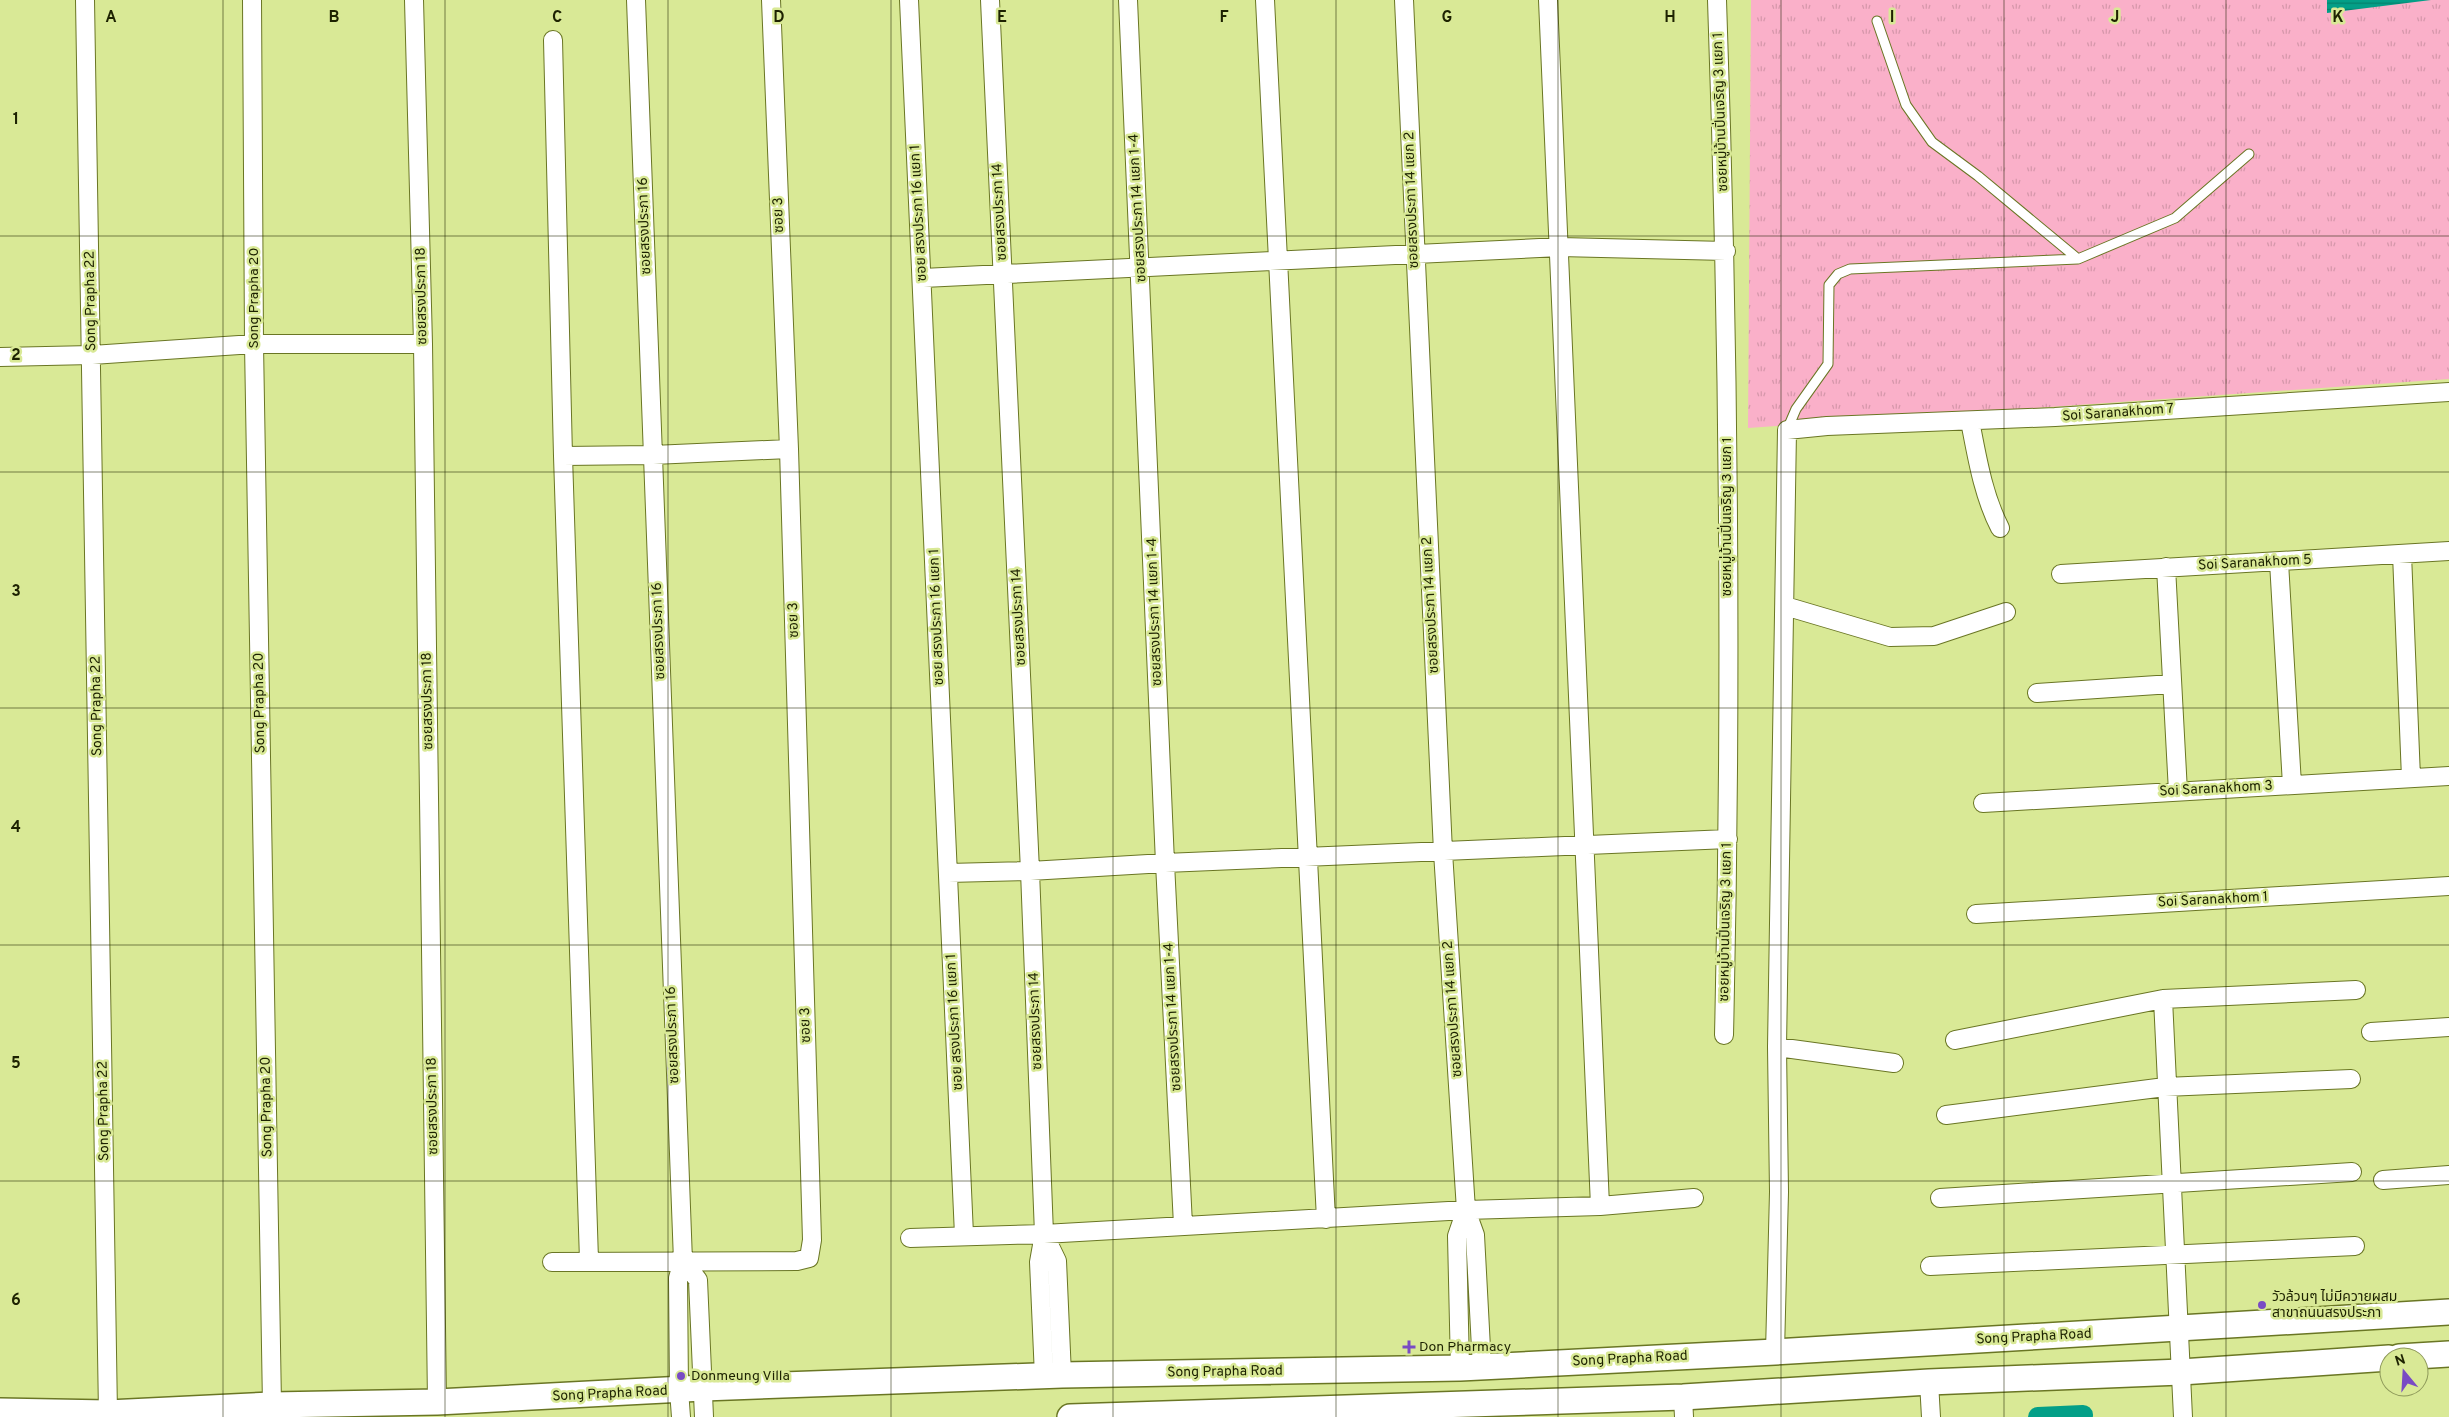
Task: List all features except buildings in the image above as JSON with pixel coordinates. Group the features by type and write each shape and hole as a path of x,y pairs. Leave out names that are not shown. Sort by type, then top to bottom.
{"main road":[{"name":"Song Prapha Road","path":"0,1411 108,1413 272,1405 437,1402 691,1389 1053,1376 1471,1367 1775,1352 2449,1312"},
{"path":"2429,1355 2449,1354"},
{"path":"1070,1417 1684,1410 1929,1382 2181,1372 2379,1359"}],"street":[{"name":"Song Prapha 22","path":"85,0 108,1413"},
{"name":"Song Prapha 20","path":"252,0 254,344 272,1405"},
{"name":"ซอยสรงประภา 18","path":"414,0 423,344 437,1402"},
{"name":"ซอยสรงประภา 16","path":"636,0 683,1261 678,1278 691,1389"},
{"name":"ซอย 3","path":"683,1261 797,1261 809,1258 812,1240 788,449 771,0"},
{"name":"ซอย สรงประภา 16 แยก 1","path":"908,0 923,278 964,1235"},
{"name":"ซอยสรงประภา 14","path":"990,0 1030,872 1044,1234 1039,1262 1053,1376"},
{"name":"ซอยสรงประภา 14 แยก 1-4","path":"1128,0 1141,268 1165,863 1183,1225"},
{"path":"1265,0 1326,1219"},
{"name":"ซอยสรงประภา 14 แยก 2","path":"1404,0 1443,852 1466,1210"},
{"path":"1548,0 1600,1206"},
{"name":"ซอยหมู่บ้านปิ่นเจริญ 3 แยก 1","path":"1717,0 1726,251 1728,839 1724,1035"},
{"path":"553,40 563,456 589,1260"},
{"path":"923,278 1560,247 1726,251"},
{"path":"0,357 92,355 254,344 423,344"},
{"name":"Soi Saranakhom 7","path":"1788,430 2449,392"},
{"path":"1970,421 1979,467 1991,511 2000,528"},
{"path":"1775,1352 1779,1192 1777,1047 1788,430"},
{"path":"563,456 653,455 788,449"},
{"name":"Soi Saranakhom 5","path":"2061,574 2449,551"},
{"path":"2402,554 2411,778"},
{"path":"2278,562 2292,785"},
{"path":"2166,567 2178,792"},
{"path":"1785,606 1890,637 1934,636 2006,612"},
{"path":"2037,693 2172,684"},
{"name":"Soi Saranakhom 3","path":"1983,803 2449,776"},
{"path":"948,873 1030,872 1165,863 1443,852 1585,843 1728,839"},
{"name":"Soi Saranakhom 1","path":"1976,914 2449,886"},
{"path":"1955,1040 2163,999 2356,990"},
{"path":"2163,999 2165,1087 2183,1417"},
{"path":"2371,1032 2449,1027"},
{"path":"1777,1047 1894,1063"},
{"path":"1946,1114 2165,1087 2351,1079"},
{"path":"1940,1198 2352,1172"},
{"path":"2383,1180 2449,1175"},
{"path":"910,1238 1044,1234 1466,1210 1600,1206 1694,1198"},
{"path":"1466,1210 1457,1236 1471,1367"},
{"path":"1930,1266 2355,1246"},
{"path":"552,1262 589,1260 683,1261 698,1280 691,1389 681,1417"},
{"path":"1929,1382 1931,1413"},
{"path":"691,1389 704,1417"}],"lane":[{"path":"1877,21 1906,106 1932,142 1978,176 2078,259"},
{"path":"1788,430 1796,409 1828,364 1829,285 1838,274 1850,269 2078,259 2175,218 2249,154"}],"green space":[{"path":"1751,0 2449,0 2449,379 1748,428"}],"water":[{"path":"2327,0 2431,0 2327,13"}],"waterway":[{"path":"2038,1417 2083,1415"}],"place":[{"name":"วัวล้วนๆ ไม่มีควายผสม สาขาถนนสรงประภา","path":"2262,1305"},
{"name":"Don Pharmacy","path":"1409,1347"},
{"name":"Donmeung Villa","path":"681,1376"}]}
